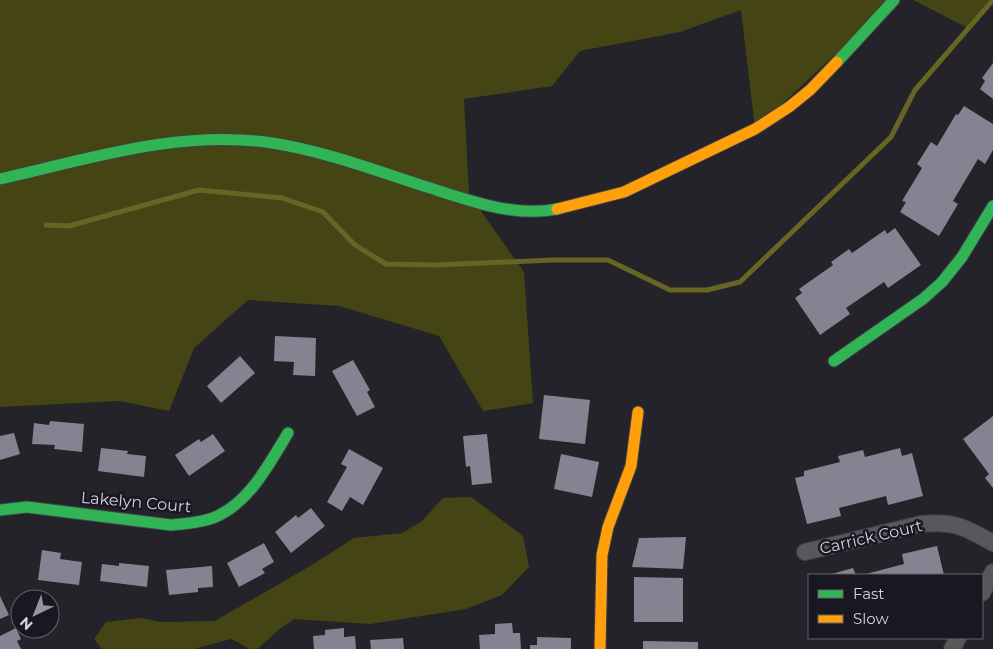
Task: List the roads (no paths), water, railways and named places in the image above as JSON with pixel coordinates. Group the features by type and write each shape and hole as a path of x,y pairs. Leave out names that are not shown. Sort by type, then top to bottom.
{"street":[{"path":"0,179 129,150 178,142 228,140 270,143 308,150 460,198 502,208 530,211 554,210 624,192 755,129 789,107 810,90 894,0"},
{"path":"834,361 923,299 942,282 962,256 993,206"},
{"path":"600,649 602,555 608,527 631,466 638,412"},
{"name":"Lakelyn Court","path":"0,510 27,507 171,525 200,523 214,518 244,498 253,488 288,433"},
{"name":"Carrick Court","path":"804,552 921,524 938,522 954,524 970,530 993,543"},
{"path":"983,591 993,572"}],"waterway":[{"path":"46,225 69,226 199,190 282,198 323,212 355,245 386,264 436,265 553,260 608,260 670,290 707,290 740,282 891,137 915,90 993,0"}]}
